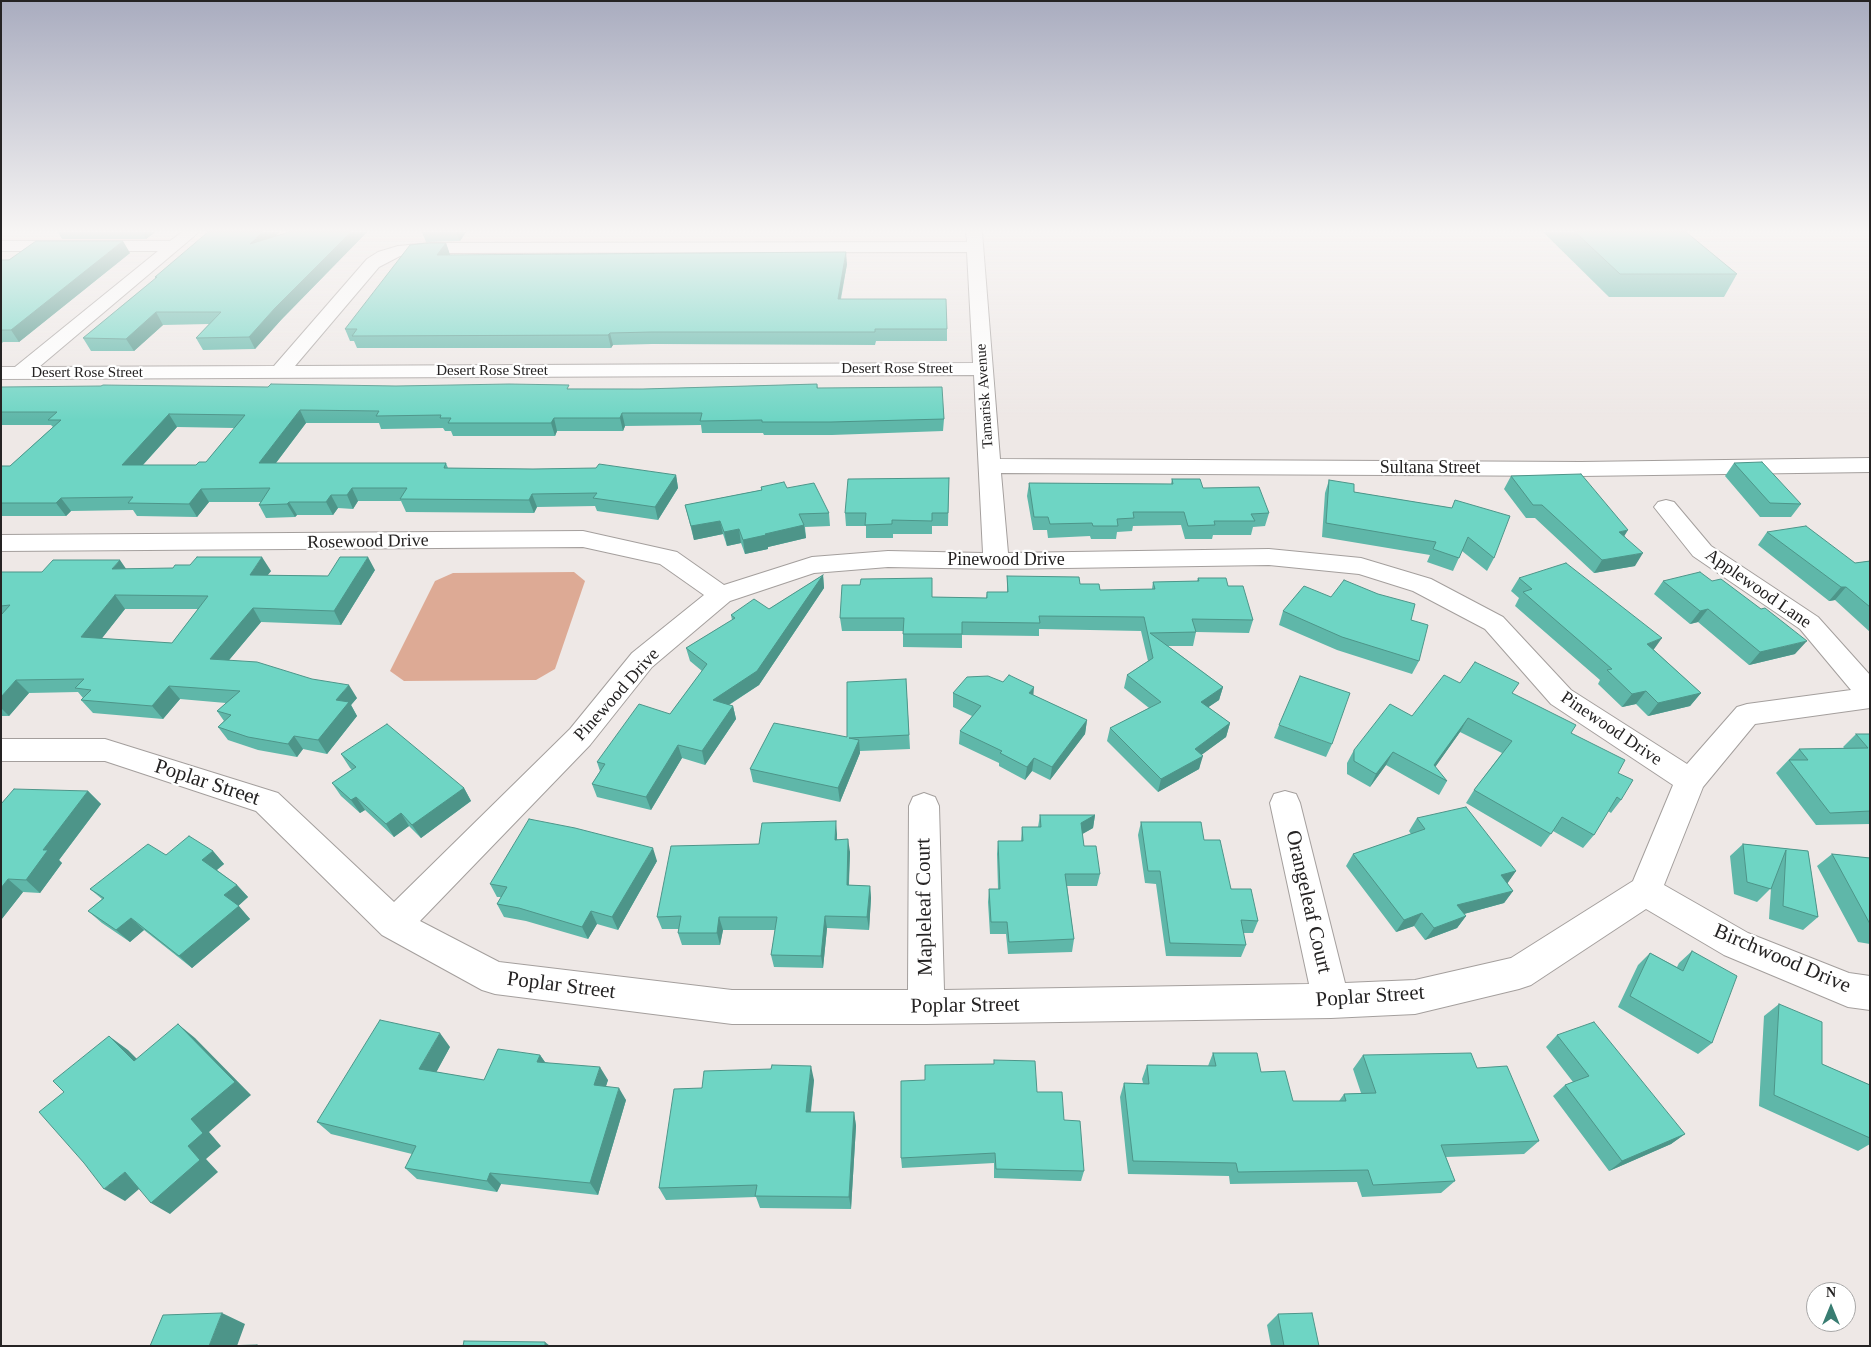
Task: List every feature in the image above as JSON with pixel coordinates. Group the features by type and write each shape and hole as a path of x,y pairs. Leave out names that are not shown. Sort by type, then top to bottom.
{"street":[{"path":"11,373 111,295"},
{"path":"279,372 345,295"},
{"name":"Tamarisk Avenue","path":"978,295 996,561"},
{"name":"Desert Rose Street","path":"11,373 983,369"},
{"name":"Sultana Street","path":"989,466 1581,469 1870,465"},
{"name":"Applewood Lane","path":"1666,507 1702,551 1809,623 1870,694"},
{"name":"Rosewood Drive","path":"1,543 583,539 668,558 721,595"},
{"name":"Pinewood Drive","path":"394,924 580,737 642,660 721,595 812,565 888,559 996,561 1269,557 1361,566 1422,585 1494,623 1561,697 1690,781"},
{"path":"1645,890 1690,781 1747,715 1870,698"},
{"name":"Poplar Street","path":"1,750 105,750 267,802 394,924 495,978 732,1007 926,1007 1415,997 1519,973 1645,890"},
{"name":"Orangeleaf Court","path":"1285,803 1331,1000"},
{"name":"Mapleleaf Court","path":"924,806 926,1007"},
{"name":"Birchwood Drive","path":"1645,890 1736,944 1848,990 1870,992"}],"shaded area":[{"path":"574,572 585,581 555,669 536,680 404,681 390,671 435,581 453,573"}],"building":[{"path":"1,295 55,295 11,330 1,330"},
{"path":"135,295 288,295 249,337 196,338 221,312 156,312 126,339 83,338"},
{"path":"371,295 839,295 838,299 946,299 947,329 875,329 875,332 651,332 610,333 608,335 352,336 357,329 345,329"},
{"path":"271,384 396,386 509,384 569,385 567,389 643,389 817,384 817,388 942,387 944,419 831,422 700,421 702,413 622,413 620,418 554,418 551,423 448,423 451,418 440,418 441,415 376,416 379,411 300,410 259,463 446,463 444,468 533,469 596,468 599,464 676,475 655,507 593,498 597,493 532,494 529,500 400,499 407,488 352,488 347,495 331,495 326,502 289,502 287,504 259,505 270,488 201,489 189,504 128,503 133,497 61,498 56,503 1,503 1,466 10,466 61,420 48,420 57,412 1,412 1,387 103,385 268,387","holes":["169,414 245,415 206,462 199,462 196,465 122,465"]},
{"path":"1762,462 1801,504 1770,503 1734,463"},
{"path":"1581,474 1628,530 1619,532 1643,553 1602,560 1542,505 1533,505 1511,476"},
{"path":"949,478 948,513 932,513 932,521 892,520 892,524 865,525 866,513 845,513 848,479"},
{"path":"1172,479 1200,479 1203,488 1259,487 1269,513 1251,514 1255,521 1214,521 1215,525 1188,526 1184,512 1133,512 1134,518 1117,519 1118,526 1093,526 1092,523 1050,524 1048,517 1034,517 1029,483 1173,484"},
{"path":"1329,480 1354,484 1354,492 1452,508 1455,500 1510,516 1494,558 1468,537 1459,558 1433,549 1436,542 1326,523"},
{"path":"784,482 787,488 814,483 829,513 799,514 804,525 743,540 739,529 724,532 720,521 691,526 685,505 762,490 761,487"},
{"path":"1806,526 1855,563 1870,561 1870,607 1846,587 1841,587 1767,532"},
{"path":"197,557 262,557 250,575 328,576 340,557 368,557 334,611 253,608 210,659 257,662 312,679 349,685 336,700 349,702 318,740 294,736 288,744 248,737 218,727 231,715 217,711 240,691 169,686 152,706 81,700 91,690 75,688 84,679 16,680 1,697 1,615 10,605 1,606 1,572 42,572 53,560 120,560 112,569 173,568 175,565 190,565","holes":["115,595 208,596 172,643 81,637"]},
{"path":"1566,563 1662,638 1647,644 1701,693 1658,703 1646,691 1632,694 1607,670 1612,669 1523,592 1532,589 1519,578"},
{"path":"1700,572 1712,581 1721,579 1761,609 1765,608 1807,641 1760,652 1708,609 1700,611 1663,581"},
{"path":"823,575 757,671 713,700 733,706 702,751 678,745 646,797 592,784 605,764 597,762 639,704 670,714 707,664 686,648 735,618 731,615 754,599 769,609"},
{"path":"1007,576 1079,577 1080,584 1099,584 1100,590 1155,589 1153,582 1199,581 1198,578 1226,578 1228,586 1243,586 1253,620 1192,619 1196,632 1150,633 1223,687 1201,702 1230,723 1195,749 1203,756 1161,779 1110,728 1161,702 1127,675 1153,658 1144,617 1039,616 1040,623 962,622 962,634 903,634 904,618 840,618 842,585 860,585 861,579 932,578 932,597 987,598 987,592 1008,592"},
{"path":"1344,580 1378,594 1415,604 1411,620 1428,625 1419,661 1342,637 1283,611 1304,586 1331,597"},
{"path":"1475,662 1519,683 1512,693 1576,725 1571,733 1625,760 1618,773 1633,780 1621,800 1617,797 1594,835 1562,817 1551,834 1474,790 1512,741 1468,718 1434,765 1447,781 1393,752 1376,774 1354,761 1354,750 1390,704 1412,716 1444,675 1460,683"},
{"path":"1009,675 1034,687 1029,693 1087,720 1052,767 1034,758 1027,767 1000,753 1002,751 960,731 981,706 953,693 967,677 988,676 1003,682"},
{"path":"1300,676 1350,693 1332,744 1279,725"},
{"path":"906,679 909,735 849,738 859,740 838,788 750,769 774,723 847,737 847,682"},
{"path":"387,724 464,788 412,825 401,813 386,824 356,797 351,800 332,783 356,767 341,754"},
{"path":"1856,734 1870,734 1870,811 1830,813 1789,760 1808,760 1799,749 1868,748"},
{"path":"14,789 88,791 43,850 48,850 26,880 8,879 1,888 1,804"},
{"path":"1466,807 1516,871 1501,875 1513,891 1457,905 1466,916 1434,928 1422,913 1404,920 1353,854 1425,829 1417,818"},
{"path":"1040,815 1095,815 1081,823 1084,846 1096,846 1100,874 1065,874 1074,939 1009,942 1007,922 991,922 989,889 1000,889 998,841 1023,841 1022,827 1041,827"},
{"path":"529,819 575,828 653,848 612,917 591,911 582,927 519,908 497,904 507,887 490,884"},
{"path":"836,821 835,840 848,839 847,885 870,886 867,917 825,916 821,956 771,955 777,917 719,917 717,933 678,933 681,916 657,917 671,846 759,844 762,823"},
{"path":"1141,822 1201,822 1204,840 1220,840 1231,889 1251,889 1258,921 1241,920 1246,945 1170,943 1160,871 1148,871"},
{"path":"189,836 213,851 202,860 237,885 224,895 239,906 179,956 131,918 116,930 88,911 104,898 90,889 148,844 166,855"},
{"path":"1743,844 1808,851 1818,917 1783,906 1786,850 1771,889 1747,882"},
{"path":"1832,854 1870,858 1870,924"},
{"path":"1692,951 1737,976 1712,1043 1630,996 1650,953 1683,971"},
{"path":"1779,1004 1822,1022 1822,1064 1870,1085 1870,1138 1774,1095"},
{"path":"380,1020 440,1033 419,1069 484,1080 498,1049 540,1055 537,1062 600,1067 594,1085 619,1088 590,1183 490,1173 487,1181 405,1168 416,1146 317,1122"},
{"path":"1594,1022 1685,1134 1622,1161 1565,1085 1589,1076 1557,1035"},
{"path":"178,1024 235,1082 191,1119 203,1133 188,1146 200,1160 151,1203 125,1172 104,1189 39,1112 64,1092 53,1081 109,1036 134,1061"},
{"path":"1213,1053 1257,1053 1261,1072 1285,1071 1293,1101 1346,1101 1344,1094 1376,1093 1363,1055 1471,1053 1477,1068 1507,1066 1539,1141 1441,1145 1455,1181 1373,1185 1368,1170 1238,1172 1236,1163 1133,1161 1124,1083 1149,1084 1147,1065 1216,1066"},
{"path":"994,1060 1035,1061 1037,1092 1062,1092 1064,1120 1080,1121 1084,1171 996,1169 995,1153 901,1158 901,1081 925,1080 925,1065 994,1064"},
{"path":"772,1065 811,1066 806,1112 854,1112 849,1197 755,1196 757,1185 659,1188 674,1089 702,1088 704,1071 771,1069"},
{"path":"222,1313 209,1346 150,1346 163,1315"},
{"path":"1312,1313 1319,1346 1284,1346 1278,1314"},
{"path":"464,1341 545,1342 545,1346 463,1346"},
{"path":"257,1345 257,1346 222,1346"}]}
